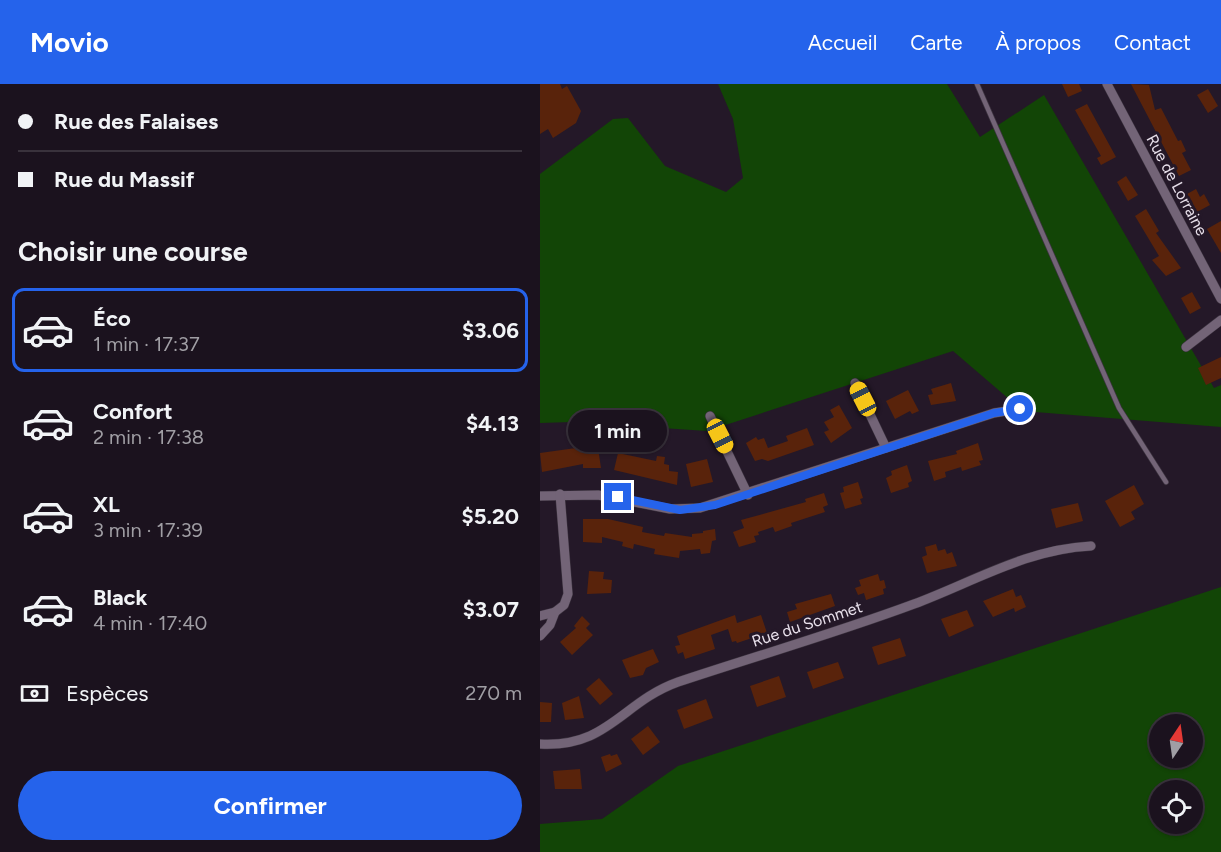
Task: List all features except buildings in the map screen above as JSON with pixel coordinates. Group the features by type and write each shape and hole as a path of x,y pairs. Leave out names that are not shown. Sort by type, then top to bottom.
{"street":[{"name":"Rue de Lorraine","path":"1107,84 1221,299"},
{"path":"1186,347 1221,320"},
{"path":"855,383 886,448"},
{"path":"540,496 598,495 680,510 715,505 994,413 1020,409"},
{"path":"710,416 748,495"},
{"path":"540,616 555,612 564,605 568,594 560,495"},
{"name":"Rue du Sommet","path":"540,744 564,744 593,736 646,697 678,682 903,608 1036,554 1068,547 1091,546"},
{"path":"540,636 550,625 555,612"}],"lane":[{"path":"977,84 1119,408 1166,482"}],"green space":[{"path":"718,84 947,84 980,137 1044,95 1214,388 1221,385 1221,427 1023,411 953,351 707,431 572,422 540,423 540,174 613,119 628,118 665,166 726,192 743,178 733,119"},
{"path":"1221,587 1221,852 540,852 540,824 602,819 678,766"}],"route":[{"path":"618,497 680,510 715,505 994,413 1020,409"}]}
